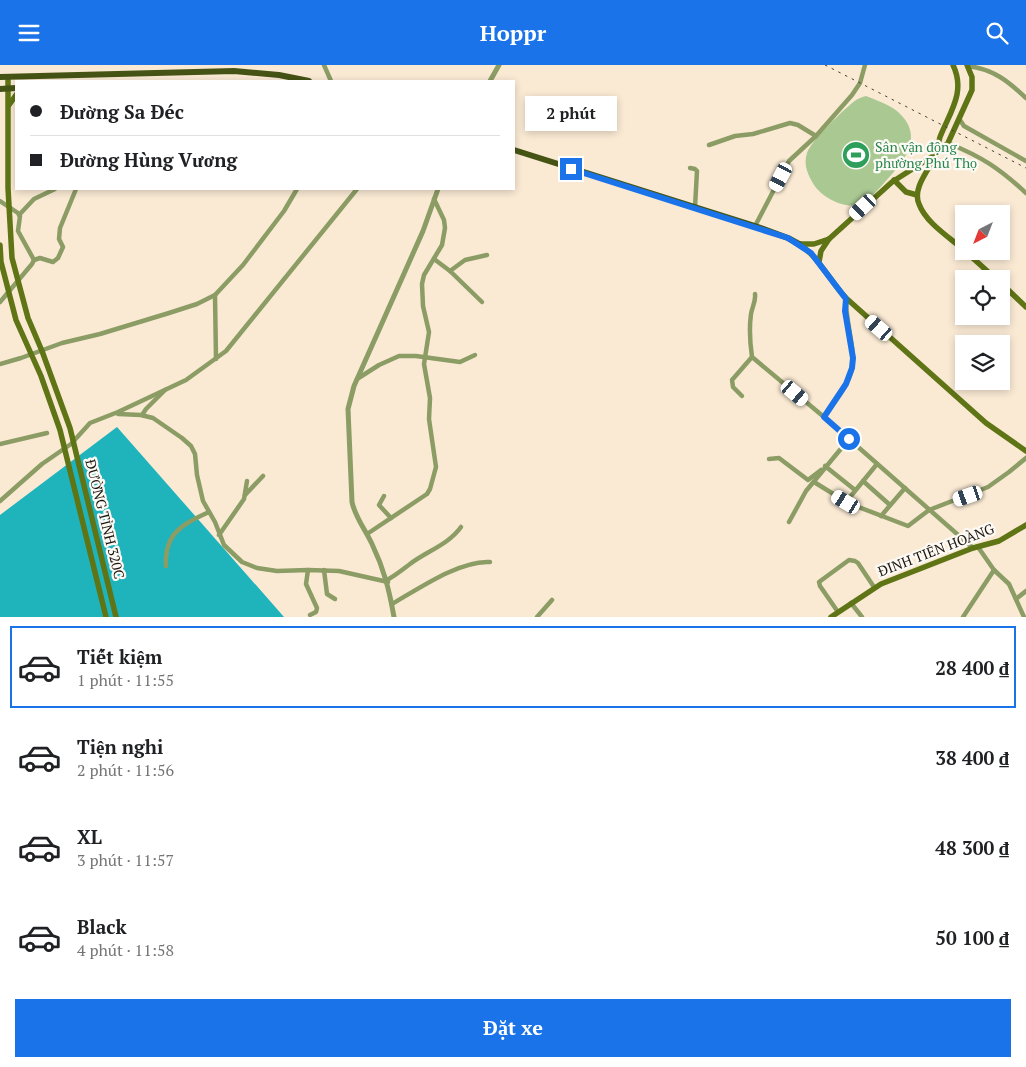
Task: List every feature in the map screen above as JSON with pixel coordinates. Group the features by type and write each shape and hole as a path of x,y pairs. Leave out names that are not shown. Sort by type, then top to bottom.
{"main road":[{"path":"954,65 958,76 956,103 917,195 919,206 923,212 932,223 955,243"},
{"path":"819,262 822,251 829,239 894,180 936,154 950,140 973,84 968,65"},
{"path":"0,77 234,71 279,75 304,80"},
{"path":"8,77 9,207 12,258 28,318 42,351"},
{"path":"0,89 15,88"},
{"path":"8,107 15,96"},
{"path":"515,150 755,226 799,244 819,262 836,288 846,299 986,423 1026,451"},
{"path":"894,180 902,189 917,195"},
{"path":"799,244 814,244 829,239"},
{"path":"0,245 1,262 16,320 32,355"},
{"path":"974,260 986,270"},
{"path":"1010,292 1026,307"},
{"name":"ĐƯỜNG TỈNH 320C","path":"42,351 70,428 116,617"},
{"name":"ĐƯỜNG TỈNH 320C","path":"32,355 52,404 60,430 106,617"},
{"name":"ĐINH TIÊN HOÀNG","path":"831,617 874,587 975,547 999,541 1026,525"}],"street":[{"path":"324,65 331,80"},
{"path":"491,80 499,65"},
{"path":"755,226 789,161 816,135 854,93 860,83 865,65"},
{"path":"968,65 996,74 1026,98"},
{"path":"959,121 1026,161"},
{"path":"708,145 790,123 798,125 816,135"},
{"path":"950,140 996,167 1026,193"},
{"path":"690,168 697,171 695,207"},
{"path":"34,260 18,231 19,215 34,199 53,190"},
{"path":"0,302 34,260 40,257 52,262 58,258 63,247 59,239 60,228 76,190"},
{"path":"0,364 32,355 62,343 169,313 197,304 215,295 243,265 284,211 296,190"},
{"path":"0,501 42,464 65,448 90,423 116,413 190,378 232,346 356,190"},
{"path":"394,617 387,581 354,509 350,469 348,409 357,379 423,231 438,190"},
{"path":"367,534 429,491 436,471 429,419 430,398 424,369 429,332 423,306 422,284 424,275 442,245 445,228 444,220 434,199"},
{"path":"0,201 19,215"},
{"path":"450,271 465,260 487,255"},
{"path":"434,259 450,271 482,302"},
{"path":"754,294 755,299 751,313 750,345 752,357 824,417 929,510 975,547 994,570 1009,584 1024,617"},
{"path":"215,295 216,359"},
{"path":"824,417 846,384 852,368 853,358 845,311 846,299"},
{"path":"357,379 379,365 399,356 462,362 475,355"},
{"path":"742,396 733,387 732,380 752,357"},
{"path":"142,415 165,389"},
{"path":"116,413 153,418 191,446 195,455 197,475 204,501 215,522 219,535 226,549 250,566 277,571 339,571 387,581 449,540 461,527"},
{"path":"0,444 48,433"},
{"path":"789,522 806,491 849,439"},
{"path":"769,459 779,458 808,480 824,468"},
{"path":"814,482 846,502 908,526 929,510 988,487 1009,473 1026,458"},
{"path":"846,502 878,464"},
{"path":"824,468 855,490"},
{"path":"245,495 264,476"},
{"path":"219,535 241,504 245,495 247,481"},
{"path":"863,481 890,505"},
{"path":"881,516 904,488"},
{"path":"384,496 378,505 391,519"},
{"path":"166,566 168,548 175,533 186,523 209,512"},
{"path":"838,612 819,582 849,560 855,561 874,587"},
{"path":"392,604 442,576 467,565 490,562"},
{"path":"308,570 306,584 317,608 316,612 310,615"},
{"path":"324,570 327,594 335,599"},
{"path":"966,616 994,570"},
{"path":"1016,599 1026,591"},
{"path":"537,617 552,600"},
{"path":"851,603 862,617"}],"green space":[{"name":"Sân vận động phường Phú Thọ","path":"866,96 886,104 897,111 906,120 911,139 905,157 899,166 872,196 861,204 845,205 833,201 822,194 814,185 808,174 806,157 814,141 829,125 856,100"}],"water":[{"path":"117,427 284,617 0,617 0,515"}],"railway":[{"path":"825,65 1026,168"}],"place":[{"name":"Sân vận động phường Phú Thọ","path":"856,155"}],"route":[{"path":"571,169 755,226 788,238 811,253 846,299 845,311 853,358 852,368 846,384 824,417 849,439"}]}
